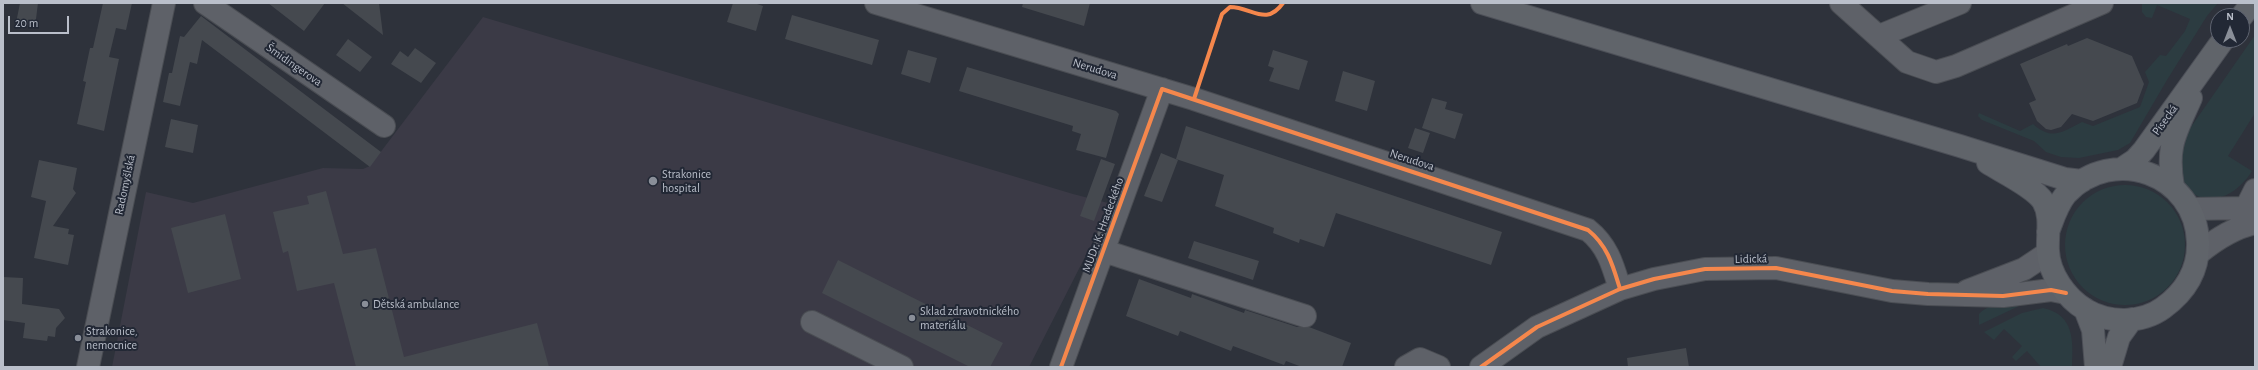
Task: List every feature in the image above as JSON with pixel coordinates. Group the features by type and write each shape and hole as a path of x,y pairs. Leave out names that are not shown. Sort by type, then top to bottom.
{"main road":[{"path":"1482,3 1960,146 2065,179 2082,181"},
{"name":"Písecká","path":"2123,168 2135,160 2144,150 2157,129 2217,48"},
{"name":"Písecká","path":"2173,187 2169,164 2171,146 2203,69"},
{"path":"1960,146 2034,192 2042,200 2048,214 2048,242 2054,275 2066,293 2084,309 2100,316 2116,320 2132,319 2157,313 2177,298 2192,278 2199,253 2198,230 2190,209 2173,187 2158,177 2141,171 2123,168 2102,172 2082,181 2066,195 2054,212 2048,242"},
{"path":"2084,309 2093,330 2096,367"},
{"path":"2110,367 2119,337 2132,319"}],"street":[{"name":"Radomyšlská","path":"88,367 164,3"},
{"name":"Šmidingerova","path":"205,3 384,126"},
{"name":"Nerudova","path":"876,3 1162,89 1588,230 1599,238 1608,253 1620,289"},
{"path":"1841,3 1907,62 1936,72 1956,66 2102,3"},
{"path":"1879,36 1960,3"},
{"name":"MUDr. K. Hradeckého","path":"1062,367 1162,89"},
{"path":"2190,209 2253,208"},
{"path":"2199,253 2212,242 2234,229 2253,208"},
{"name":"Lidická","path":"1956,294 2024,269 2048,242"},
{"path":"1104,251 1305,316"},
{"name":"Lidická","path":"1480,367 1537,327 1620,289 1654,279 1705,269 1776,268 1892,291 1928,294 2003,296 2051,290 2066,293"},
{"path":"812,322 902,367"},
{"path":"1406,367 1420,359 1439,367"}],"shaded area":[{"path":"2142,3 2218,3 2214,8 2210,8 2210,12 2167,80 2130,143 2118,150 2079,158 2061,157 2046,152 2034,141 1982,120 1978,116 1979,113 2020,131 2033,124 2046,132 2057,133 2063,132 2082,122 2093,126 2140,107 2149,82 2145,72 2160,55 2166,56 2185,31 2190,19 2157,5 2152,18 2146,17 2142,12"},
{"name":"Strakonice hospital","path":"483,17 1073,194 1112,204 1029,367 112,367 146,192 193,203 323,168 363,169 370,166"},
{"path":"2255,35 2255,113 2228,156 2252,171 2240,186 2226,195 2212,199 2200,197 2189,190 2182,179 2179,163 2182,144 2191,127 2246,48 2250,48 2250,42"},
{"path":"2125,185 2137,186 2148,190 2158,195 2167,203 2175,212 2180,222 2184,233 2184,257 2180,268 2175,278 2167,287 2158,295 2148,300 2137,304 2125,305 2113,304 2102,300 2092,295 2083,287 2075,278 2070,268 2066,257 2065,245 2066,233 2070,222 2075,212 2083,203 2092,195 2102,190 2113,186"},
{"path":"2020,304 2017,307 1979,325 1979,314 1983,310 1998,305"},
{"path":"2043,308 2053,311 2067,323 2072,339 2072,367 2041,367 2027,351 2016,361 2012,357 2022,346 2004,329 1994,340 1984,332 2022,313"}],"building":[{"path":"20,3 38,3 35,27 16,23"},
{"path":"103,3 132,3 126,30 116,28 109,57 119,59 104,131 77,124 86,82 83,81 90,48 93,48"},
{"path":"268,3 325,3 304,31"},
{"path":"342,3 379,3 383,35"},
{"path":"733,3 754,3 763,6 756,31 727,22"},
{"path":"1023,3 1090,3 1084,26 1022,7"},
{"path":"792,15 879,40 872,65 785,39"},
{"path":"201,16 381,152 370,167 202,40 197,64 190,62 180,106 163,102 169,73 172,73 180,36 184,37"},
{"path":"2087,38 2132,56 2144,84 2137,103 2093,121 2072,114 2061,127 2051,130 2046,129 2037,121 2029,103 2036,100 2020,64 2067,44 2068,46"},
{"path":"348,39 372,57 360,72 336,55"},
{"path":"415,48 436,63 421,83 391,64 400,51 408,57"},
{"path":"908,50 937,58 930,83 901,74"},
{"path":"1273,50 1308,61 1299,90 1269,81 1274,68 1268,66"},
{"path":"967,67 1116,111 1119,114 1106,158 1076,150 1081,134 1072,131 1073,126 959,91"},
{"path":"1343,71 1375,81 1367,111 1335,101"},
{"path":"1432,98 1447,102 1445,109 1463,114 1455,139 1422,128"},
{"path":"171,119 198,125 193,153 165,147"},
{"path":"1186,126 1502,232 1491,265 1336,213 1324,247 1300,239 1299,243 1273,233 1274,228 1215,206 1224,175 1176,159"},
{"path":"1415,128 1430,133 1423,153 1408,148"},
{"path":"1161,153 1178,160 1162,202 1144,196"},
{"path":"1101,159 1115,164 1094,221 1080,216"},
{"path":"39,160 77,168 73,189 76,193 53,226 69,229 68,234 74,235 68,265 34,258 46,201 31,197"},
{"name":"Dětská ambulance","path":"326,191 343,254 376,248 404,357 537,323 549,367 356,367 334,283 297,291 288,251 283,253 273,212 309,204 307,196"},
{"path":"225,214 241,279 188,293 171,228"},
{"path":"1194,241 1259,261 1253,280 1188,258"},
{"name":"Sklad zdravotnického materiálu","path":"838,260 1003,343 990,367 970,367 822,293"},
{"path":"3,277 23,278 22,304 59,309 65,318 56,328 55,337 48,336 47,341 23,338 25,323 3,320"},
{"path":"1139,279 1191,298 1192,294 1244,313 1245,310 1297,327 1309,327 1351,343 1342,367 1302,367 1286,361 1284,365 1233,346 1231,351 1180,331 1178,336 1126,316"},
{"path":"1686,348 1689,367 1628,367 1627,358"}],"cycle path":[{"path":"1194,99 1222,14 1230,7 1258,14 1271,14 1283,3"},
{"path":"1061,367 1162,89 1588,230 1595,236 1609,257 1620,289"},
{"path":"1481,367 1537,327 1620,289 1654,279 1705,269 1776,268 1892,291 1928,294 2003,296 2051,290 2066,293"}],"place":[{"name":"Strakonice hospital","path":"653,181"},
{"name":"Dětská ambulance","path":"365,304"},
{"name":"Sklad zdravotnického materiálu","path":"912,318"},
{"name":"Strakonice, nemocnice","path":"78,338"}]}
